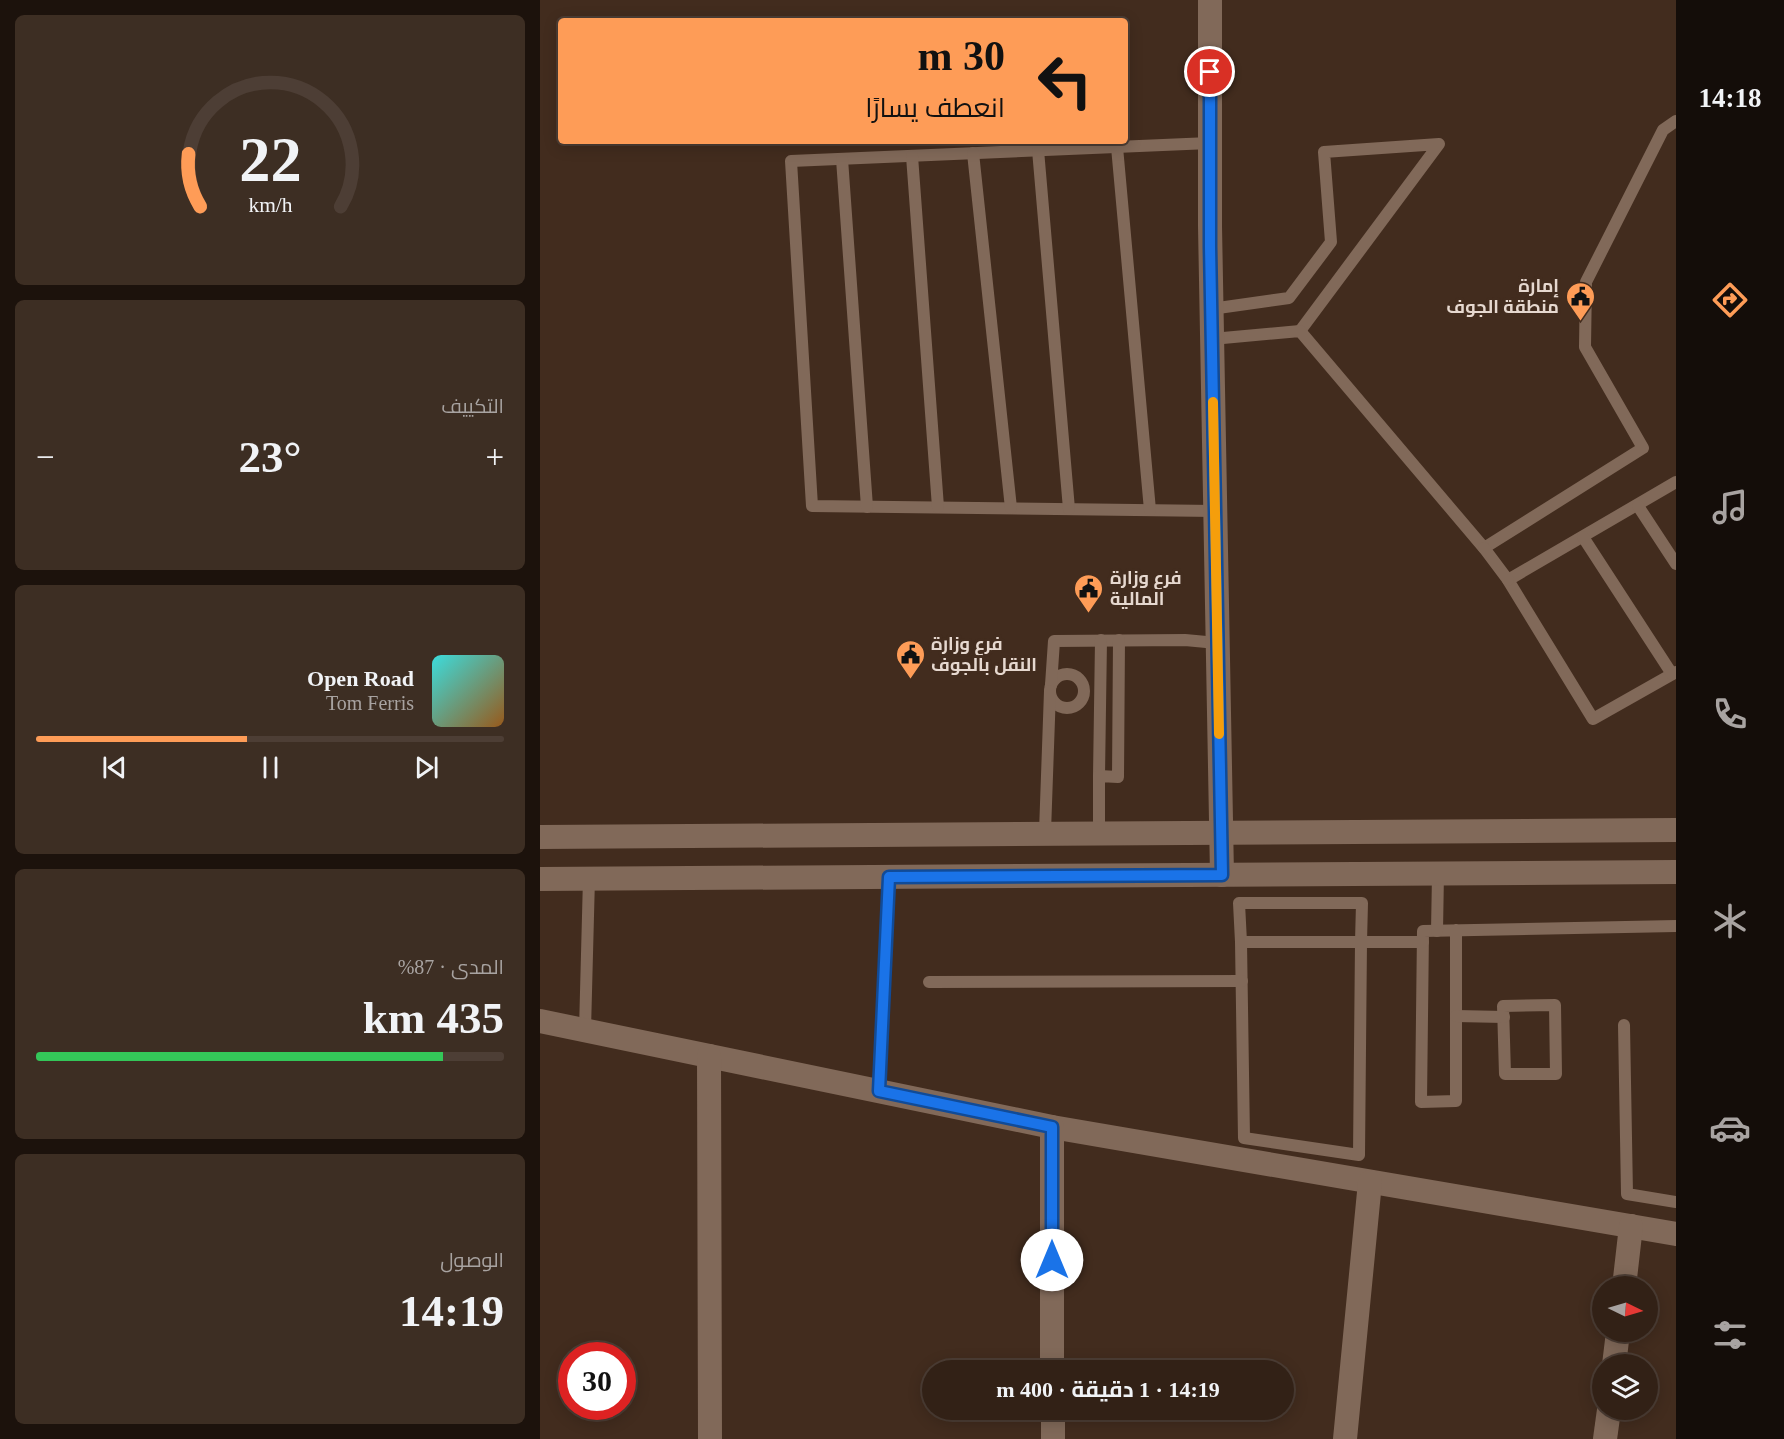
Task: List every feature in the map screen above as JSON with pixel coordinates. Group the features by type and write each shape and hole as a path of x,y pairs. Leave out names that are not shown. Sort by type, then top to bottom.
{"street":[{"path":"1210,0 1211,309 1222,875"},
{"path":"540,837 1045,832 1676,830"},
{"path":"540,879 1676,872"},
{"path":"540,1021 1052,1127 1676,1234"},
{"path":"709,1056 710,1439"},
{"path":"1052,1127 1052,1360"},
{"path":"1345,1439 1370,1182"},
{"path":"1625,1276 1631,1226"},
{"path":"1053,1420 1053,1439"},
{"path":"1605,1439 1608,1420"}],"lane":[{"path":"1484,548 1643,448 1584,347 1586,282 1663,130 1676,121"},
{"path":"1210,143 791,161 812,506 1215,511"},
{"path":"1211,309 1290,298 1331,242 1324,152 1439,144 1300,331 1212,339"},
{"path":"1117,147 1150,510"},
{"path":"1038,150 1069,509"},
{"path":"973,153 1011,508"},
{"path":"912,156 938,507"},
{"path":"842,159 867,507"},
{"path":"1300,331 1484,548 1508,580 1593,719 1674,673 1583,537"},
{"path":"1508,580 1676,482"},
{"path":"1638,506 1676,564"},
{"path":"1099,833 1101,640"},
{"path":"1099,776 1118,777 1119,640"},
{"path":"1045,832 1054,641 1185,640 1217,643"},
{"path":"1072,674 1082,682 1084,691 1081,701 1069,708 1056,704 1051,688 1059,675 1072,674"},
{"path":"1084,691 1100,691"},
{"path":"1437,931 1438,873"},
{"path":"879,1091 889,877"},
{"path":"585,1030 589,878"},
{"path":"1239,903 1362,903 1359,1155 1244,1138 1241,942 1239,903"},
{"path":"1456,930 1456,1101 1421,1102 1423,931 1456,930 1676,926"},
{"path":"1241,942 1423,942"},
{"path":"929,982 1242,981"},
{"path":"1555,1005 1556,1074 1505,1074 1504,1017 1503,1006 1555,1005"},
{"path":"1456,1016 1504,1017"},
{"path":"1624,1025 1627,1194 1676,1202"}],"slow traffic":[{"path":"1213,402 1219,734"}],"place":[{"name":"إمارة منطقة الجوف","path":"1580,322"},
{"name":"فرع وزارة المالية","path":"1089,614"},
{"name":"فرع وزارة النقل بالجوف","path":"910,680"}],"route":[{"path":"1052,1260 1052,1127 879,1091 889,877 1222,875 1210,247 1210,72"}]}
